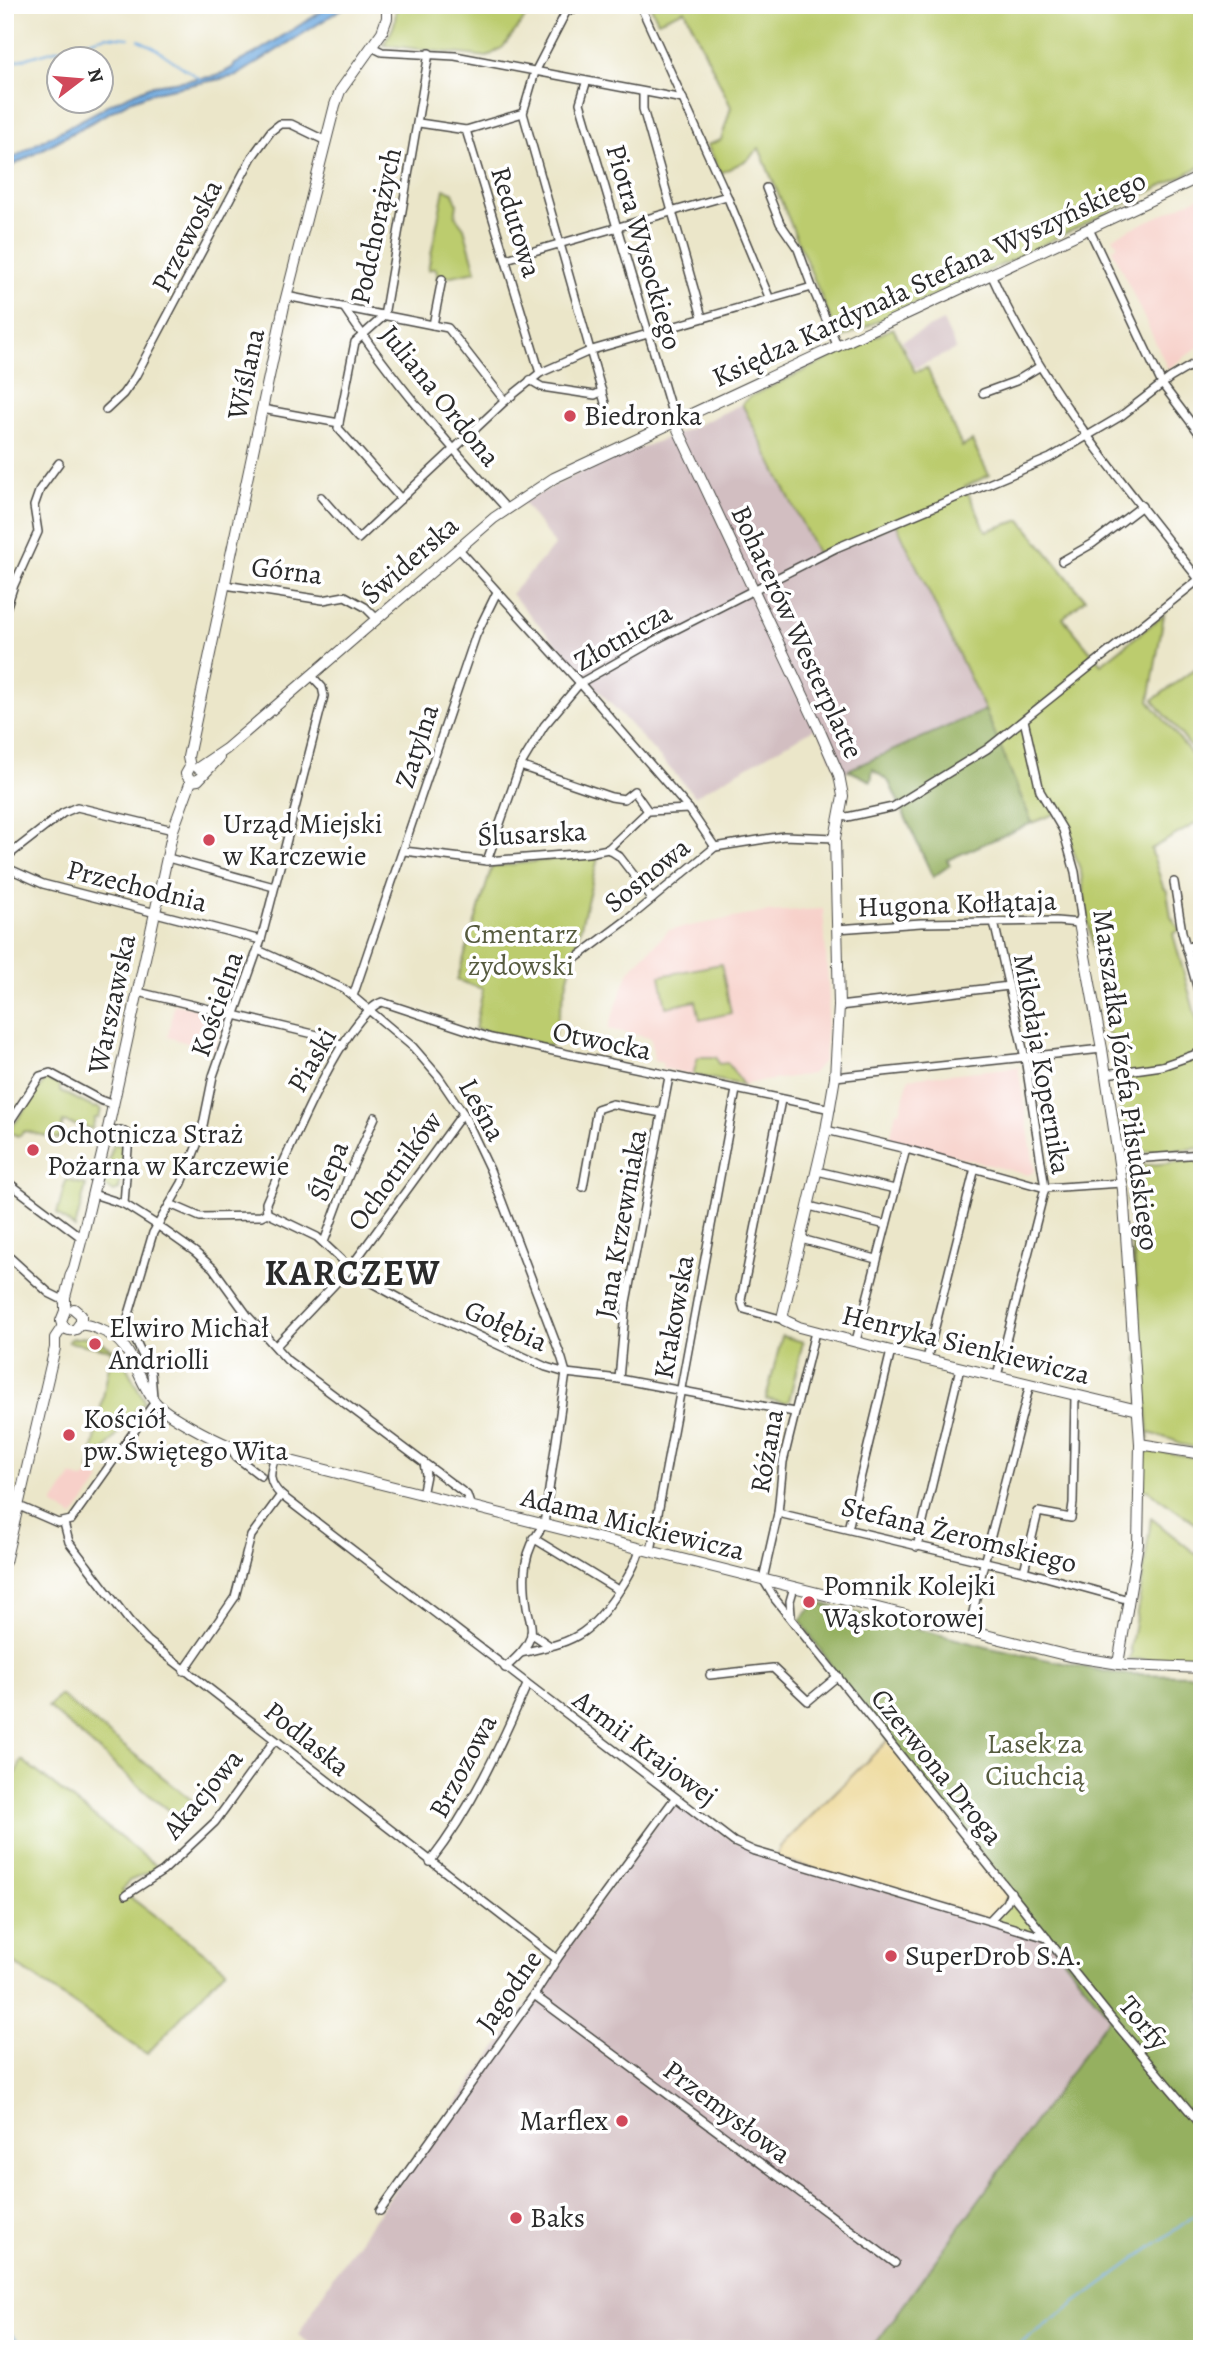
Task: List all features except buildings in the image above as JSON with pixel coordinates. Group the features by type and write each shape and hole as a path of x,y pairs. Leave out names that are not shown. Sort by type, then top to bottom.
{"street":[{"name":"Wiślana","path":"195,773 188,757 286,296 338,97 385,25 387,5"},
{"path":"584,5 566,12 535,72 523,113 605,403"},
{"path":"640,5 727,196 769,297"},
{"path":"372,47 382,52 429,53 683,99"},
{"name":"Podchorążych","path":"339,423 355,342 384,316 429,53"},
{"name":"Piotra Wysockiego","path":"586,83 580,103 675,423"},
{"path":"643,93 643,109 702,317"},
{"path":"419,123 466,130 523,113"},
{"name":"Przewoska","path":"106,410 123,394 135,377 252,157 271,131 280,124 291,124 326,141"},
{"name":"Redutowa","path":"466,130 540,373"},
{"name":"Księdza Kardynała Stefana Wyszyńskiego","path":"675,423 1202,176"},
{"path":"766,188 780,223 799,249 811,287 838,347"},
{"path":"506,259 727,196"},
{"path":"1089,229 1163,384 1202,437"},
{"path":"841,816 893,807 988,749 1201,580 1088,437 1039,367 1006,309 991,274"},
{"path":"433,325 442,279"},
{"path":"321,497 358,539 505,401 540,373 592,350 811,287"},
{"path":"286,296 448,328 505,401"},
{"name":"Juliana Ordona","path":"345,309 454,450 506,508"},
{"name":"Złotnicza","path":"487,861 520,766 544,726 580,683 663,636 836,548 1038,463 1088,437 1202,359"},
{"path":"983,393 1016,381 1039,367"},
{"path":"530,380 542,387 596,395 601,391"},
{"path":"262,409 339,423 338,428 401,499"},
{"name":"Świderska","path":"195,773 506,508 554,478 675,423"},
{"name":"Bohaterów Westerplatte","path":"675,423 839,775 843,796 835,838 839,1006 831,1109"},
{"path":"5,612 37,532 34,506 40,489 59,463"},
{"path":"1062,561 1092,544 1142,506"},
{"path":"458,548 580,683 689,810 715,847"},
{"name":"Górna","path":"225,585 323,600 345,596 365,607 377,619"},
{"name":"Zatylna","path":"353,996 476,635 497,592"},
{"name":"Kościelna","path":"121,1341 157,1225 182,1183 195,1153 213,1076 261,940 324,696 322,687 312,676"},
{"name":"Marszałka Józefa Piłsudskiego","path":"1024,720 1040,791 1063,830 1072,862 1081,916 1079,923 1102,1049 1122,1183 1140,1444 1138,1545 1118,1664"},
{"path":"520,766 611,797 624,799 634,791 648,811 689,810"},
{"name":"Warszawska","path":"5,1562 55,1348 55,1338 66,1328 61,1319 73,1313 71,1300 76,1275 74,1268 114,1105 173,830 180,805 195,773"},
{"path":"5,858 63,813 77,807 173,830"},
{"name":"Ślusarska","path":"404,851 487,861 588,853 608,849 648,811"},
{"name":"Sosnowa","path":"576,958 715,847 784,836 835,838"},
{"path":"608,849 619,856 652,899"},
{"path":"168,858 274,887"},
{"name":"Przechodnia","path":"5,867 43,884 261,940"},
{"path":"1174,882 1186,948 1202,1005"},
{"name":"Mikołaja Kopernika","path":"994,922 1025,1058 1045,1188 997,1376"},
{"name":"Hugona Kołłątaja","path":"837,929 921,923 1079,923"},
{"path":"1186,948 1202,942"},
{"name":"Leśna","path":"258,950 324,979 353,996 422,1056 452,1094 491,1170 566,1373"},
{"path":"839,1006 1009,986"},
{"path":"138,992 330,1038 343,1046"},
{"name":"Otwocka","path":"370,1009 377,1004 387,1003 491,1038 831,1109"},
{"name":"Piaski","path":"267,1213 265,1203 314,1095 343,1046 370,1009"},
{"path":"835,1077 1102,1049"},
{"path":"1106,1074 1162,1066 1202,1052"},
{"path":"5,1129 40,1076 45,1074 50,1073 114,1105"},
{"name":"Jana Krzewniaka","path":"619,1379 626,1302 669,1077"},
{"name":"Krakowska","path":"521,1653 550,1646 583,1632 597,1618 646,1549 682,1391 736,1090"},
{"path":"781,1100 741,1300 744,1309 784,1320 783,1314 831,1109"},
{"path":"583,1187 597,1109 612,1104 662,1112"},
{"name":"Ochotników","path":"276,1346 349,1268 463,1113"},
{"name":"Ślepa","path":"324,1242 348,1177 375,1117"},
{"path":"107,1133 121,1130 128,1135 124,1204"},
{"path":"826,1130 906,1149 1045,1188 1122,1183"},
{"path":"856,1340 906,1149"},
{"path":"1118,1160 1202,1154"},
{"path":"927,1359 975,1168"},
{"path":"817,1171 895,1189"},
{"path":"7,1185 82,1238"},
{"path":"93,1194 124,1204 157,1225 213,1268 247,1315 287,1360 467,1495 471,1507"},
{"path":"170,1204 200,1217 261,1216 267,1213"},
{"path":"809,1206 886,1225"},
{"name":"Gołębia","path":"267,1213 324,1242 349,1268 424,1311 546,1367 566,1373 619,1379"},
{"path":"802,1239 876,1258"},
{"path":"5,1253 73,1313 76,1329 66,1328"},
{"name":"Adama Mickiewicza","path":"73,1313 89,1325 121,1341 154,1400 209,1437 230,1446 1069,1656 1118,1664 1202,1668"},
{"name":"Henryka Sienkiewicza","path":"784,1320 815,1332 1138,1410"},
{"path":"19,1506 54,1522 64,1523 74,1517 154,1400 151,1373 131,1332 126,1329"},
{"name":"Różana","path":"763,1579 778,1513 783,1462 815,1332"},
{"path":"848,1529 891,1351"},
{"path":"917,1547 960,1368"},
{"path":"505,1668 521,1653 531,1633 523,1580 528,1551 533,1538 544,1524 566,1373"},
{"path":"619,1379 794,1412"},
{"path":"969,1630 1030,1384"},
{"path":"1024,1571 1038,1512 1071,1518 1075,1395"},
{"path":"1140,1444 1202,1454"},
{"path":"230,1446 236,1457 261,1476"},
{"name":"Armii Krajowej","path":"275,1457 269,1476 272,1486 281,1495 734,1842 754,1851 1048,1939"},
{"path":"422,1494 426,1475 424,1463"},
{"path":"184,1671 234,1597 251,1536 281,1495"},
{"name":"Stefana Żeromskiego","path":"778,1513 1024,1571 1129,1600"},
{"name":"Podlaska","path":"64,1523 69,1542 130,1622 148,1641 557,1959"},
{"path":"533,1538 618,1590"},
{"name":"Czerwona Droga","path":"763,1579 780,1605 1081,1979"},
{"path":"780,1605 779,1594 790,1586"},
{"path":"790,1586 793,1619"},
{"path":"531,1633 550,1646"},
{"path":"710,1675 773,1668 808,1701 838,1676"},
{"name":"Brzozowa","path":"429,1862 453,1832 479,1788 527,1685"},
{"name":"Akacjowa","path":"126,1895 163,1871 215,1822 274,1741"},
{"name":"Jagodne","path":"380,2211 557,1959 675,1798"},
{"path":"990,1920 1006,1903 1011,1892"},
{"name":"Torfy","path":"1081,1979 1202,2126"},
{"name":"Przemysłowa","path":"534,1995 895,2263"}],"shaded area":[{"path":"1202,196 1202,344 1170,368 1167,367 1112,249 1118,246 1113,237"},
{"path":"943,321 956,349 915,368 902,341"},
{"path":"742,404 818,557 896,522 985,710 839,775 817,727 695,796 511,594 555,545 523,502 585,470 689,429"},
{"path":"823,909 829,999 824,1060 812,1074 738,1085 662,1068 663,1062 654,1060 651,1038 608,1029 629,971 669,930 766,912"},
{"path":"174,1004 224,1015 226,1018 214,1051 168,1037"},
{"path":"1018,1067 1035,1171 1028,1175 890,1139 896,1111 900,1112 909,1078"},
{"path":"92,1471 101,1480 73,1517 53,1504 72,1475 83,1480"},
{"path":"675,1798 734,1842 1048,1939 1110,2017 872,2349 318,2349 298,2335 334,2275"}],"green space":[{"path":"395,5 535,5 503,47 487,57 383,45 394,26"},
{"path":"650,5 1202,5 1202,166 989,271 839,339 759,148 747,160 721,173 707,145 721,140 731,107 685,10 658,21"},
{"path":"444,189 453,192 457,204 455,216 464,228 476,271 437,279 435,268 428,270"},
{"path":"893,328 915,372 927,368 962,447 972,441 989,475 965,487 986,531 1021,520 1085,599 1063,618 1101,664 1164,615 1149,701 1202,767 1202,820 1151,849 1163,887 1167,891 1171,917 1180,930 1173,934 1202,1039 1202,1148 1127,1153 1081,872 1059,812 1032,823 985,710 896,523 819,557 742,404 749,397"},
{"path":"1200,665 1202,667 1202,761 1153,700"},
{"path":"985,710 1032,823 947,860 950,865 933,877 889,782 873,769 871,781 848,770"},
{"name":"Cmentarz żydowski","path":"599,854 551,1046 475,1029 483,989 457,980 492,867"},
{"path":"721,964 731,1013 700,1020 696,1001 666,1007 660,976"},
{"path":"698,1057 716,1057 719,1064 728,1063 743,1085 693,1075"},
{"path":"46,1079 60,1085 60,1091 101,1109 92,1129 63,1122 59,1139 25,1131 18,1136 9,1132"},
{"path":"113,1144 124,1146 119,1190 114,1192 103,1185"},
{"path":"1202,1159 1202,1449 1149,1433 1131,1216 1146,1432 1150,1439 1144,1433 1127,1204 1128,1193 1130,1201 1129,1172 1134,1167"},
{"path":"66,1180 86,1185 75,1228 57,1214"},
{"path":"91,1336 119,1353 144,1403 138,1407 89,1471 112,1350 68,1342 70,1339"},
{"path":"782,1336 803,1342 789,1401 785,1403 766,1399"},
{"path":"1152,1450 1202,1459 1202,1528 1147,1490 1142,1490 1143,1458 1145,1453"},
{"path":"1151,1518 1196,1554 1202,1545 1202,1661 1129,1659"},
{"name":"Lasek za Ciuchcią","path":"816,1602 990,1648 1118,1674 1202,1675 1202,2349 872,2349 1110,2017 838,1676 800,1620"},
{"path":"60,1695 199,1806 186,1824 48,1707"},
{"path":"22,1760 159,1868 129,1881 122,1891 226,1969 147,2054 5,1957 5,1785 9,1786"},
{"path":"1011,1892 1048,1939 990,1920"}],"sand":[{"path":"889,1739 1011,1892 990,1920 776,1858 780,1847"}],"water":[{"path":"332,5 348,5 236,76 154,92 116,109 116,101 153,85 217,76"},
{"path":"89,116 103,116 5,170 5,163"}],"waterway":[{"path":"5,64 106,36 129,38"},
{"path":"139,40 200,79"},
{"path":"1013,2349 1202,2210"},
{"path":"5,2328 26,2349"}],"place":[{"name":"Biedronka","path":"570,416"},
{"name":"Urząd Miejski w Karczewie","path":"209,840"},
{"name":"Ochotnicza Straż Pożarna w Karczewie","path":"33,1150"},
{"name":"Elwiro Michał Andriolli","path":"95,1344"},
{"name":"Kościół pw.Świętego Wita","path":"69,1435"},
{"name":"Pomnik Kolejki Wąskotorowej","path":"809,1602"},
{"name":"SuperDrob S.A.","path":"891,1956"},
{"name":"Marflex","path":"622,2121"},
{"name":"Baks","path":"516,2218"}],"district":[{"name":"KARCZEW","path":"353,1273"}]}
